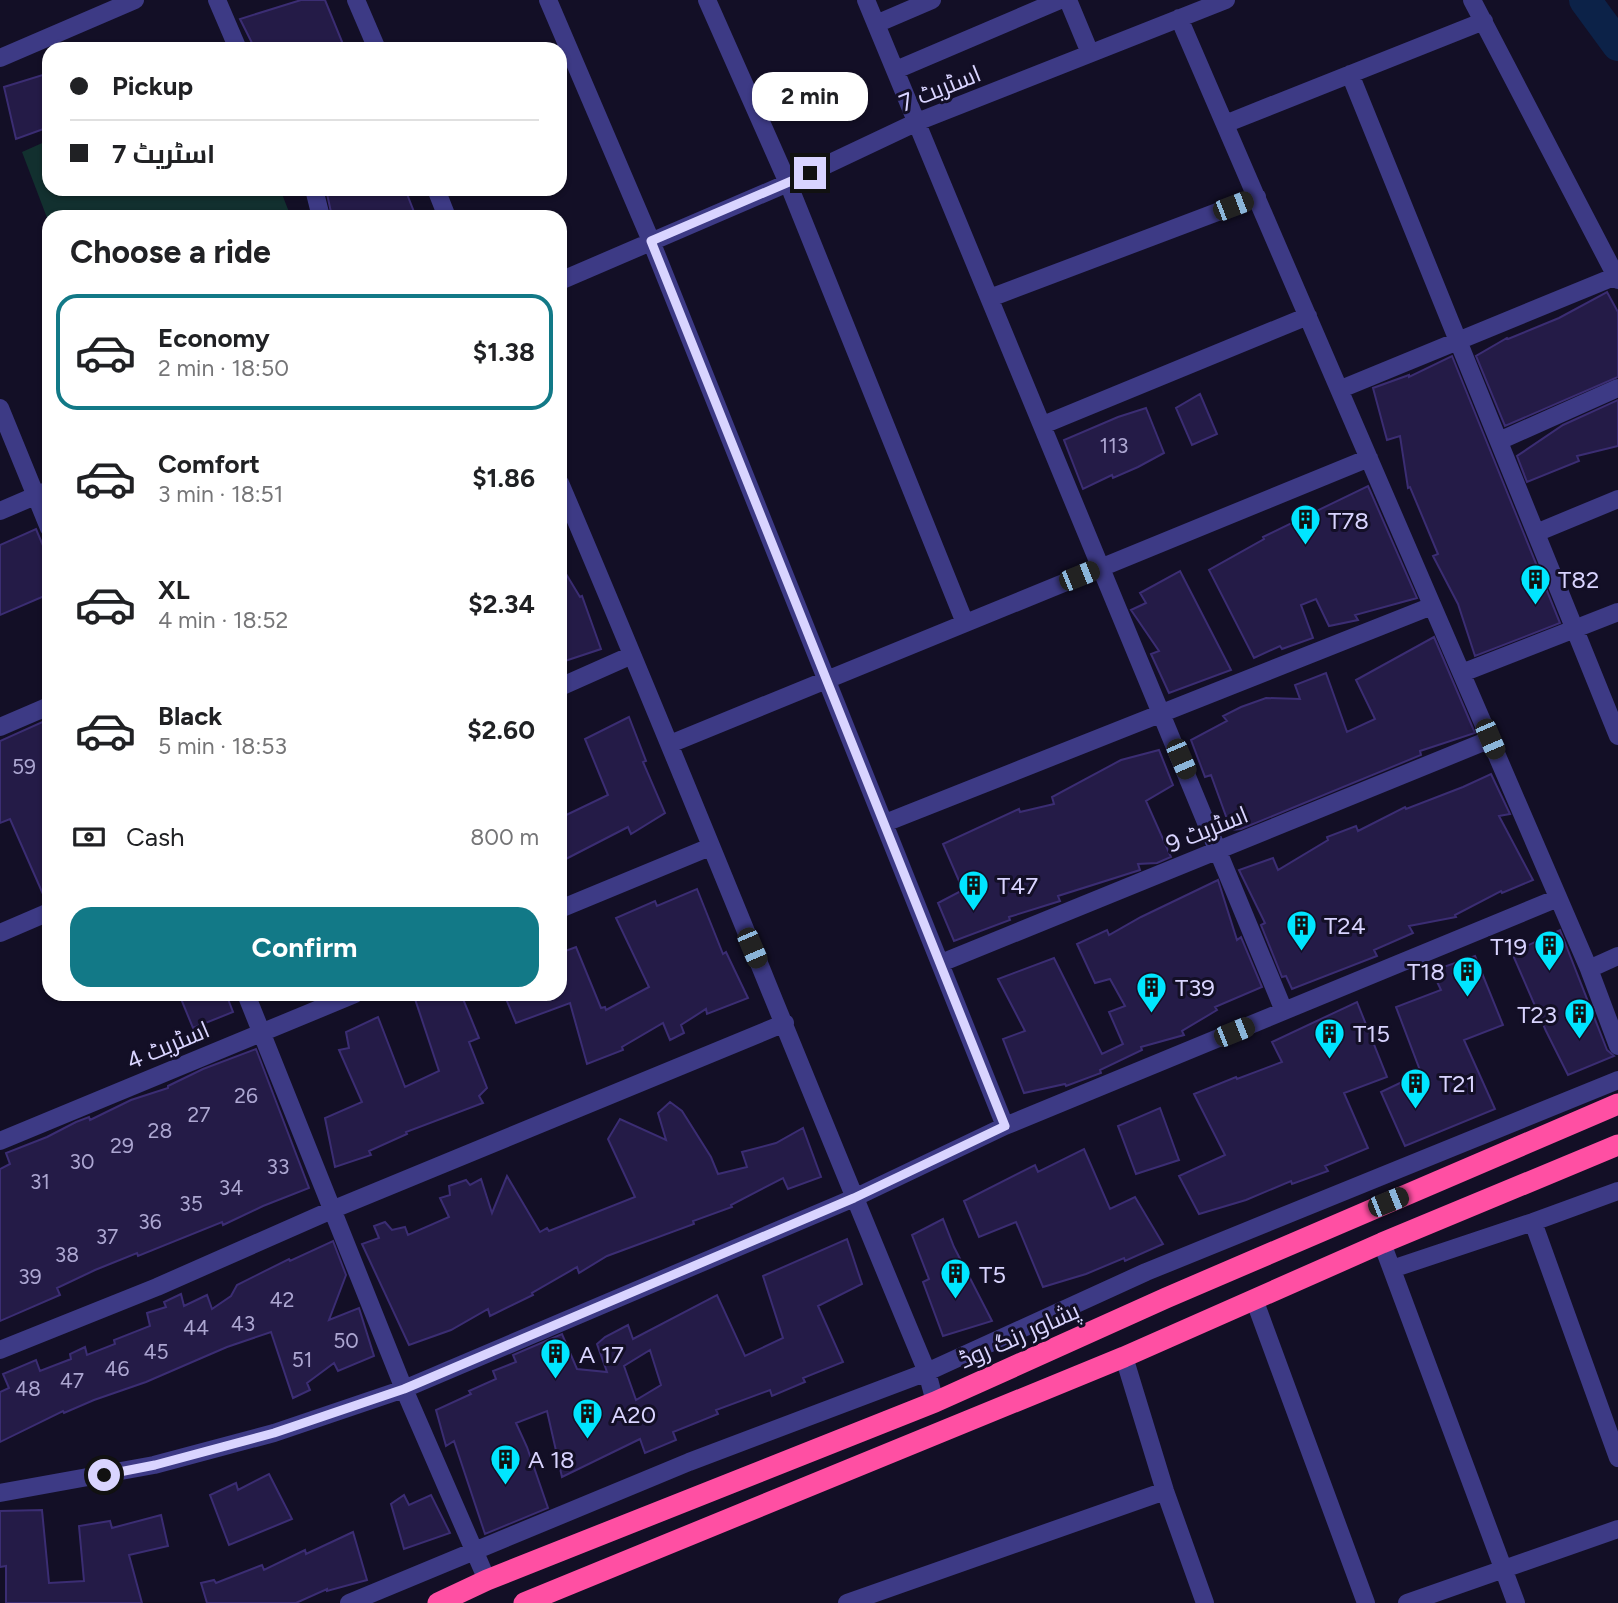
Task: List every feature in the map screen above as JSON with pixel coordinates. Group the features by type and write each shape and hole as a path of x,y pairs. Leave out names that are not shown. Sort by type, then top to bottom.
{"highway":[{"name":"پشاور رنگ روڈ","path":"438,1603 487,1580 935,1402 1166,1298 1618,1104"},
{"path":"524,1603 1124,1357 1382,1243 1610,1149"},
{"path":"1166,1298 1179,1333"}],"street":[{"path":"0,58 135,0"},
{"path":"217,0 235,42"},
{"path":"356,0 374,42"},
{"path":"548,0 566,42"},
{"path":"707,0 788,183 965,623"},
{"path":"866,0 1284,1011"},
{"path":"876,24 932,0"},
{"path":"896,70 1060,0"},
{"path":"1068,0 1090,54"},
{"name":"اسٹریٹ 7","path":"567,278 788,183 917,122 1226,0"},
{"path":"1341,389 1617,278 1472,0"},
{"path":"1180,18 1589,969 1618,1046"},
{"path":"1225,124 1484,21"},
{"path":"567,44 651,241 1005,1126"},
{"path":"1350,74 1617,731"},
{"path":"990,298 1257,197"},
{"path":"1043,425 1308,316"},
{"path":"1499,442 1618,388"},
{"path":"0,408 42,491"},
{"path":"670,744 1369,458"},
{"path":"0,511 42,493"},
{"path":"1536,533 1618,499"},
{"path":"567,503 785,1023 927,1372 935,1402"},
{"path":"885,822 1432,606"},
{"path":"1462,673 1618,612"},
{"path":"567,684 632,655"},
{"path":"0,727 42,709"},
{"name":"اسٹریٹ 9","path":"941,963 1490,739"},
{"path":"567,906 710,847"},
{"path":"0,1493 155,1465 274,1433 404,1389 854,1198 1005,1126 1558,898"},
{"path":"0,933 42,915"},
{"path":"1589,969 1618,956"},
{"path":"249,1001 404,1389 487,1580"},
{"name":"اسٹریٹ 4","path":"0,1141 338,1001"},
{"path":"0,1350 157,1287 334,1209 785,1023"},
{"path":"349,1603 689,1462 927,1372 1146,1272 1618,1080"},
{"path":"1392,1269 1618,1191"},
{"path":"1533,1222 1618,1458"},
{"path":"1382,1243 1516,1603"},
{"path":"1254,1300 1366,1603"},
{"path":"1124,1357 1165,1491 1205,1603"},
{"path":"847,1603 1165,1491"},
{"path":"1407,1603 1618,1529"}],"green space":[{"path":"42,143 42,196 283,196 288,210 44,210 22,152"}],"building":[{"path":"301,0 325,0 342,42 252,42 240,19"},
{"path":"42,75 42,130 16,139 4,87"},
{"path":"328,196 408,196 413,210 330,210"},
{"path":"1607,292 1618,312 1618,377 1505,426 1476,356 1507,338 1559,318"},
{"path":"1452,356 1560,623 1475,656 1458,604 1433,556 1438,554 1410,487 1408,488 1400,436 1387,440 1373,388 1409,377"},
{"path":"1200,394 1217,434 1192,445 1176,408"},
{"path":"1618,400 1618,446 1577,456 1579,461 1527,482 1517,456 1563,425"},
{"path":"1146,408 1164,453 1138,467 1113,478 1112,475 1083,489 1064,440"},
{"path":"1368,486 1417,598 1355,615 1358,620 1329,626 1316,599 1301,605 1313,638 1282,649 1280,646 1254,658 1209,570 1264,539 1263,537"},
{"path":"36,529 42,543 42,597 0,615 0,545"},
{"path":"1180,571 1231,670 1169,693 1151,654 1159,651 1131,610 1146,603 1140,593"},
{"path":"567,576 580,597 582,596 601,649 567,660"},
{"path":"1434,637 1475,733 1420,751 1421,755 1241,829 1231,830 1211,775 1205,777 1191,740 1227,721 1223,716 1241,707 1266,698 1300,699 1295,685 1326,673 1347,732 1375,719 1356,680"},
{"path":"629,717 646,761 643,762 665,813 631,834 628,827 567,858 567,815 608,795 585,739"},
{"path":"42,722 42,892 10,819 0,823 0,741"},
{"path":"1159,750 1173,785 1146,801 1171,857 1157,863 1138,864 1140,870 1058,896 1060,901 1009,917 1010,920 954,941 938,903 963,890 943,844 1019,809 1020,812 1054,804 1052,797 1121,760"},
{"path":"1491,774 1510,814 1499,816 1533,880 1502,893 1501,891 1455,915 1456,917 1409,926 1413,933 1374,950 1377,956 1292,989 1286,976 1282,977 1261,925 1265,923 1239,870 1273,858 1278,870 1328,840 1327,837 1356,826 1358,831 1405,807 1406,809"},
{"path":"1218,880 1237,940 1241,937 1262,987 1215,1007 1217,1010 1182,1031 1184,1035 1141,1047 1142,1050 1100,1070 1101,1073 1066,1086 1065,1084 1024,1093 1003,1039 1025,1031 998,979 1054,958 1102,1054 1123,1044 1109,1012 1125,1006 1110,979 1095,983 1077,944 1107,930 1109,935"},
{"path":"697,889 723,954 726,952 748,998 707,1014 706,1009 681,1025 684,1033 670,1040 663,1023 622,1047 623,1050 587,1064 570,1003 516,1023 507,1001 567,1001 567,950 576,947 601,1008 605,1007 606,1010 649,987 616,918 655,901 657,906"},
{"path":"1560,930 1607,1050 1614,1056 1568,1075 1512,953"},
{"path":"1475,956 1503,1025 1464,1040 1495,1109 1405,1146 1381,1092 1421,1073 1396,1007 1441,990 1432,971"},
{"path":"182,1001 229,1001 233,1012 193,1028"},
{"path":"416,1001 464,1001 479,1038 469,1042 487,1088 479,1096 483,1103 406,1132 407,1134 369,1151 371,1155 335,1167 325,1118 362,1102 339,1050 349,1048 346,1032 378,1017 405,1087 439,1071"},
{"path":"1357,1002 1387,1077 1344,1093 1368,1148 1325,1166 1328,1171 1292,1184 1291,1181 1246,1200 1199,1214 1179,1176 1225,1155 1194,1094 1282,1062 1272,1042"},
{"path":"256,1049 309,1188 223,1225 222,1222 138,1256 137,1253 95,1270 57,1288 60,1295 0,1321 0,1169 10,1164 6,1153 76,1122 89,1117 90,1120 131,1100 168,1088 203,1069"},
{"path":"670,1102 682,1111 711,1157 718,1174 747,1167 742,1152 776,1143 803,1128 821,1177 788,1189 783,1178 731,1205 732,1207 693,1221 694,1224 607,1256 579,1273 577,1267 532,1293 533,1295 490,1316 488,1309 451,1330 409,1345 362,1244 379,1238 374,1226 385,1222 392,1230 405,1227 408,1235 449,1217 440,1198 450,1195 449,1186 466,1180 470,1185 481,1179 492,1213 507,1176 540,1232 547,1228 549,1231 635,1197 608,1139 620,1119 666,1140 658,1113"},
{"path":"1160,1108 1179,1160 1136,1174 1118,1126"},
{"path":"1084,1149 1110,1209 1135,1197 1163,1244 1125,1261 1124,1258 1086,1274 1043,1287 1016,1222 979,1237 964,1201 1035,1165 1038,1172"},
{"name":"T5","path":"943,1219 954,1247 992,1321 943,1336 923,1282 929,1279 912,1235"},
{"path":"847,1239 862,1284 818,1306 843,1362 803,1378 805,1382 772,1396 770,1390 716,1410 718,1414 673,1432 676,1440 645,1453 640,1439 562,1477 547,1411 516,1423 548,1508 485,1534 454,1441 446,1446 436,1410 496,1379 493,1371 516,1362 513,1355 562,1334 577,1369 607,1372 597,1344 605,1337 628,1325 633,1339 717,1295 745,1356 783,1338 763,1276","holes":["650,1350 661,1385 636,1400 624,1366"]},
{"path":"333,1241 346,1275 329,1320 359,1308 374,1356 338,1371 334,1363 307,1383 310,1390 293,1398 271,1332 227,1347 146,1382 64,1413 63,1411 0,1442 0,1392 9,1388 3,1374 36,1360 40,1371 71,1359 70,1354 85,1347 87,1355 115,1344 114,1340 150,1326 147,1313 166,1307 164,1302 181,1294 184,1306 207,1295 212,1309 231,1296 237,1285"},
{"path":"269,1474 292,1519 229,1545 210,1495 236,1483 238,1490"},
{"path":"404,1495 409,1505 431,1495 450,1533 404,1549 391,1504"},
{"path":"42,1510 49,1583 84,1581 79,1526 110,1521 112,1528 161,1515 168,1546 129,1555 142,1603 6,1603 6,1566 0,1567 0,1511"},
{"path":"353,1532 367,1580 327,1589 296,1603 207,1603 201,1583 214,1580 216,1583 262,1565 264,1570 305,1550 306,1554"}],"waterway":[{"path":"1585,0 1618,45"}],"place":[{"name":"T78","path":"1305,547"},
{"name":"T82","path":"1535,606"},
{"name":"T47","path":"974,912"},
{"name":"T24","path":"1301,952"},
{"name":"T19","path":"1550,973"},
{"name":"T18","path":"1468,998"},
{"name":"T39","path":"1152,1014"},
{"name":"T23","path":"1580,1041"},
{"name":"T15","path":"1330,1060"},
{"name":"T21","path":"1416,1110"},
{"name":"T5","path":"956,1301"},
{"name":"A 17","path":"556,1381"},
{"name":"A20","path":"588,1441"},
{"name":"A 18","path":"505,1486"}],"route":[{"path":"104,1475 155,1465 274,1433 404,1389 854,1198 1005,1126 651,241 810,173"}]}
